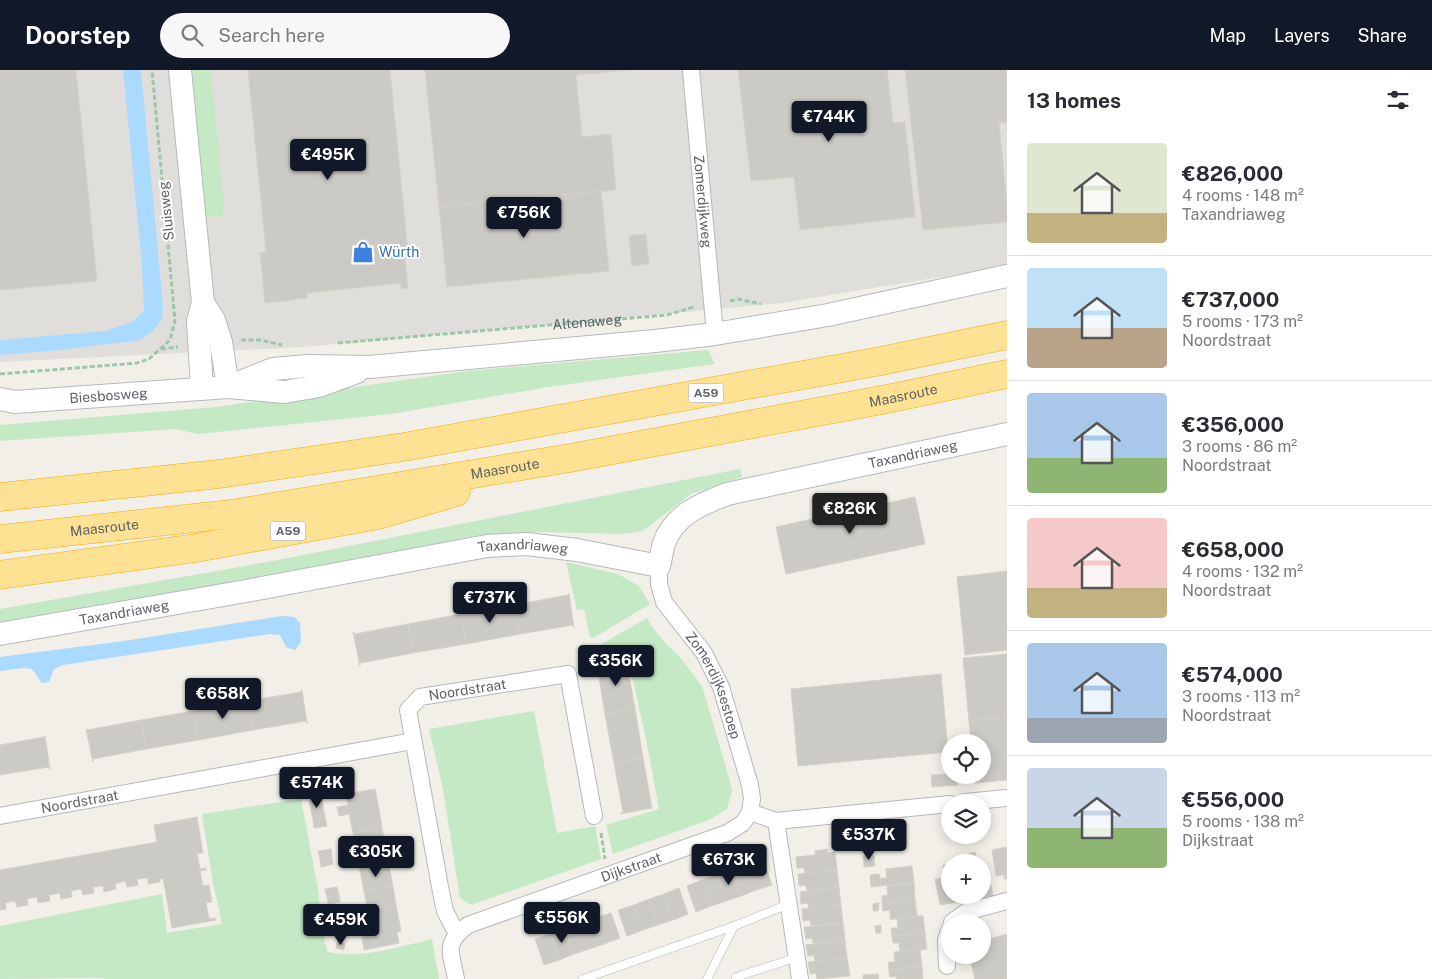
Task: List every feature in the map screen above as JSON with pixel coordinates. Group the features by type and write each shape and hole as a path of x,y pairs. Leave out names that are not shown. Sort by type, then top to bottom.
{"highway":[{"name":"A59","path":"0,497 219,474 404,447 881,361 1007,335"},
{"name":"Maasroute","path":"0,539 231,514 570,458 887,399 1007,374"},
{"name":"A59","path":"0,575 196,548 378,515 570,458"}],"main road":[{"name":"Sluisweg","path":"180,70 203,303 198,321 202,389"},
{"name":"Altenaweg","path":"202,389 228,387 273,369 307,366 370,367 715,334 828,316 1007,276"},
{"name":"Sluisweg","path":"203,303 214,320 221,342 228,387"},
{"name":"Biesbosweg","path":"5,404 202,389"},
{"name":"Taxandriaweg","path":"0,634 255,590 487,546 527,544 577,550 660,566 664,543 671,528 681,518 700,505 727,494 1007,434"}],"street":[{"name":"Zomerdijkweg","path":"691,70 715,334"},
{"name":"Zomerdijksestoep","path":"660,566 659,584 664,602 704,652 721,687 750,785 752,799 750,812"},
{"name":"Noordstraat","path":"0,816 413,741 408,710 420,697 568,674 594,816"},
{"path":"413,741 441,892 446,911 457,934 452,940 451,949 456,979"},
{"path":"991,800 1007,798"},
{"path":"750,812 776,821 941,805"},
{"name":"Dijkstraat","path":"457,934 468,925 608,877 727,833 743,823 750,812"},
{"path":"776,821 800,979"},
{"path":"963,914 1007,901"}],"lane":[{"path":"583,979 734,926 790,904"},
{"path":"708,979 734,926"},
{"path":"736,977 798,957"}],"path":[{"name":"Sluisweg","path":"152,70 176,321 170,340 161,349"},
{"name":"Altenaweg","path":"331,344 667,316 690,308 738,299 762,304"},
{"path":"221,342 260,340 285,346"},
{"path":"0,374 138,363 150,359 161,349 199,345"},
{"path":"594,816 597,815 599,821 608,877"}],"shaded area":[{"path":"0,70 1007,70 1007,266 782,303 303,347 0,362"}],"green space":[{"path":"190,70 211,70 224,208 223,216 204,218"},
{"path":"708,350 715,364 548,387 391,414 198,434 176,429 0,441 0,425 216,407 467,371"},
{"path":"740,469 742,477 691,494 643,531 622,534 539,532 480,535 238,582 0,622 0,609 278,560"},
{"path":"566,562 618,574 639,586 650,604 595,637 590,638 584,609 577,610"},
{"path":"647,618 652,627 679,656 702,686 732,790 727,809 709,820 613,854 606,825 659,809 628,657 598,662 598,654 590,654 589,647 598,646"},
{"path":"534,711 557,833 595,826 601,859 471,905 460,898 443,789 429,729"},
{"path":"301,799 318,890 325,944 328,952 341,954 367,953 432,939 439,979 0,979 0,926 162,894 167,933 222,924 213,883 202,814"}],"water":[{"path":"123,70 141,70 163,305 162,319 152,332 140,340 0,355 0,340 105,331 132,322 144,311 142,264"},
{"path":"282,616 294,617 300,623 301,642 295,650 286,647 280,635 270,634 63,665 54,669 49,682 42,683 32,669 23,668 0,671 0,657 124,641"}],"building":[{"path":"0,70 76,70 97,281 0,290"},
{"path":"248,70 390,70 408,252 404,252 408,288 401,289 401,283 307,293 307,298 265,303 260,253 266,252"},
{"path":"425,70 630,70 576,75 582,137 611,134 616,190 439,207"},
{"path":"738,70 887,70 893,123 905,122 915,217 800,230 794,177 751,181"},
{"path":"905,70 1007,70 1007,122 999,123 1007,222 923,230"},
{"path":"601,191 609,271 447,287 439,207"},
{"path":"646,234 649,264 632,266 629,236"},
{"path":"915,497 925,544 786,574 776,527 840,513 838,507 849,504 851,511"},
{"path":"1007,571 1007,650 965,655 957,577"},
{"path":"569,593 574,628 573,625 520,634 515,605 568,595"},
{"path":"515,605 520,634 466,644 461,614"},
{"path":"461,614 466,644 413,653 408,624"},
{"path":"408,624 413,653 360,663 360,666 353,632 355,634"},
{"path":"1007,654 1007,717 969,721 963,658"},
{"path":"626,659 635,709 605,714 597,665 593,665"},
{"path":"941,674 946,734 941,734 941,753 798,766 791,689"},
{"path":"301,690 307,724 306,721 253,730 248,701 301,692"},
{"path":"248,701 253,730 199,740 194,711"},
{"path":"635,709 643,758 614,763 605,714"},
{"path":"194,711 199,740 146,749 141,720"},
{"path":"1007,717 1007,780 991,782 991,734 970,734 969,721"},
{"path":"141,720 146,749 93,759 93,762 86,729"},
{"path":"44,736 50,770 49,767 0,775 0,745"},
{"path":"643,758 652,808 620,814 623,812 614,763"},
{"path":"941,774 941,784 958,785 932,787 931,775"},
{"path":"375,789 379,809 339,816 337,807 348,805 346,794"},
{"path":"322,799 325,818 313,820 309,801"},
{"path":"379,809 382,828 353,833 349,813"},
{"path":"197,817 203,853 197,854 200,869 206,868 206,870 200,871 203,886 209,885 212,902 206,903 209,919 215,918 216,920 172,928 163,878 160,879 160,882 148,884 148,878 137,879 138,885 127,887 125,881 115,884 116,889 104,892 103,886 93,887 94,893 83,895 81,889 71,891 72,897 61,899 60,893 49,895 50,901 38,903 37,897 27,899 28,905 17,907 15,901 5,903 6,909 0,910 0,870 157,842 154,825"},
{"path":"325,818 327,826 314,828 313,820"},
{"path":"382,828 386,847 357,852 353,833"},
{"path":"386,847 389,866 360,871 357,852"},
{"path":"1007,847 1007,879 1004,879 1004,875 996,876 992,850"},
{"path":"331,849 332,857 320,859 318,851"},
{"path":"828,849 828,853 835,852 837,870 805,874 804,868 797,868 796,857 815,855 815,851"},
{"path":"874,855 875,866 864,867 863,856"},
{"path":"332,857 333,864 321,867 320,859"},
{"path":"763,859 772,885 756,890 747,865"},
{"path":"747,865 756,890 741,896 732,870"},
{"path":"389,866 393,886 364,891 360,871"},
{"path":"912,866 914,883 881,886 880,878 887,878 886,869"},
{"path":"732,870 741,896 726,901 717,875"},
{"path":"837,870 839,887 807,891 806,885 799,886 798,874"},
{"path":"879,874 881,886 871,887 870,875"},
{"path":"717,875 726,901 711,906 702,880"},
{"path":"941,878 941,904 946,904 940,905 935,879"},
{"path":"702,880 711,906 696,912 687,886"},
{"path":"914,883 915,900 882,903 882,896 888,895 887,886"},
{"path":"393,886 396,905 368,910 364,891"},
{"path":"337,887 339,895 327,897 325,889"},
{"path":"839,887 841,905 809,909 808,903 801,904 800,892"},
{"path":"679,888 688,914 673,920 664,894"},
{"path":"664,894 673,920 658,925 649,899"},
{"path":"339,895 340,902 328,904 327,897"},
{"path":"649,899 658,925 643,930 634,905"},
{"path":"915,900 917,916 923,916 890,919 890,910 883,911 882,903"},
{"path":"879,903 878,911 873,911 873,904"},
{"path":"396,905 401,931 397,932 399,943 364,950 362,937 372,936 368,910"},
{"path":"634,905 643,930 627,936 618,910"},
{"path":"841,905 843,923 811,926 810,920 803,921 802,909"},
{"path":"611,913 620,938 604,944 595,918"},
{"path":"923,916 925,933 892,936 891,928 898,928 897,919 890,919"},
{"path":"595,918 604,944 589,949 580,923"},
{"path":"580,923 589,949 574,954 565,928"},
{"path":"843,923 845,940 813,944 812,938 806,939 804,927"},
{"path":"881,925 881,933 876,933 875,926"},
{"path":"565,928 574,954 559,960 550,934"},
{"path":"925,933 927,949 900,952 899,943 893,943 892,936"},
{"path":"550,934 559,960 544,965 535,939"},
{"path":"1007,934 1007,979 975,979 971,964 991,964 991,938"},
{"path":"845,940 847,958 815,962 814,955 808,956 806,945"},
{"path":"337,942 345,943 344,950 336,948"},
{"path":"927,949 920,950 922,966 889,970 888,962 895,962 894,952"},
{"path":"847,958 850,976 817,979 816,973 810,974 808,962"},
{"path":"922,966 923,979 896,979 896,976 890,977 889,970"},
{"path":"878,974 879,979 863,979 863,975"}],"place":[{"name":"Würth","path":"363,252"}]}
